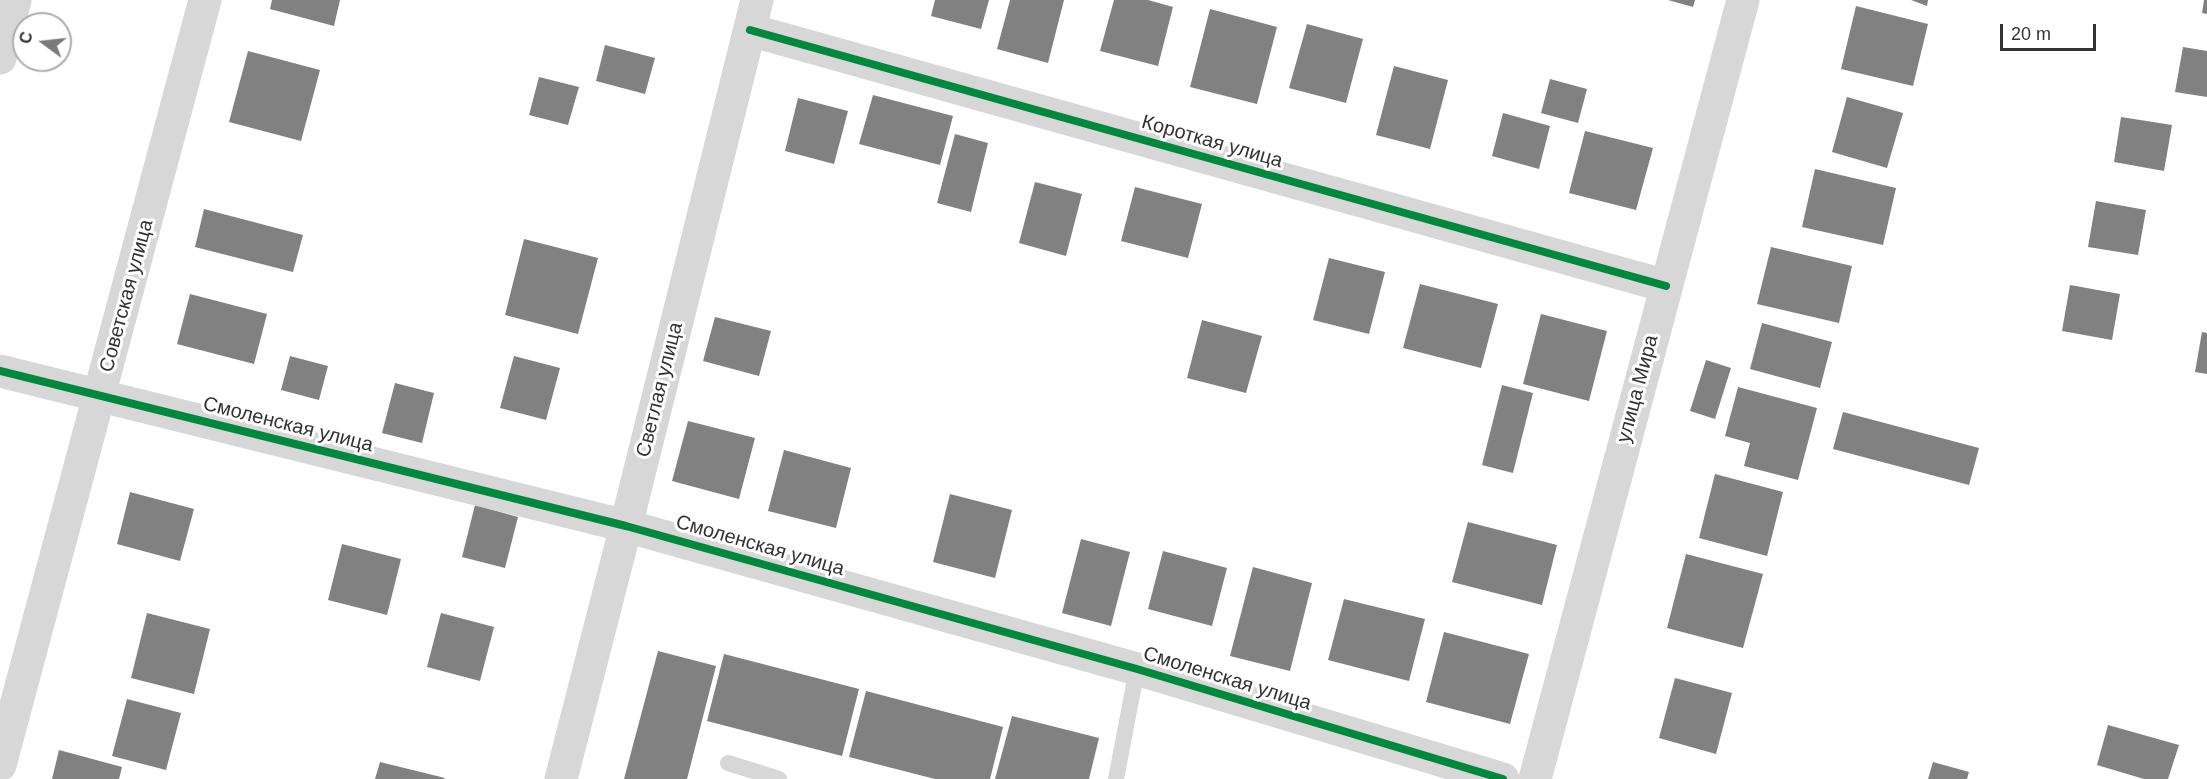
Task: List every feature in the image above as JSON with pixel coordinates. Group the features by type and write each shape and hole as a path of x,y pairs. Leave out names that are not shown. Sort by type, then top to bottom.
{"street":[{"path":"0,58 15,0"},
{"name":"Советская улица","path":"0,765 205,0"},
{"name":"улица Мира","path":"1535,779 1743,0"},
{"name":"Короткая улица","path":"753,15 1666,286"},
{"name":"Светлая улица","path":"561,779 753,15"},
{"name":"Смоленская улица","path":"0,371 626,526 1137,669 1503,779"}],"lane":[{"path":"1116,779 1137,669"},
{"path":"728,763 779,779"}],"building":[{"path":"272,0 340,0 334,26 270,9"},
{"path":"935,0 989,0 981,29 931,16"},
{"path":"1010,0 1064,0 1048,63 997,49"},
{"path":"1114,0 1148,0 1173,7 1158,66 1100,51"},
{"path":"1668,0 1695,0 1693,7"},
{"path":"1911,0 1928,0 1927,6"},
{"path":"2204,0 2207,0 2207,14 2202,13"},
{"path":"1856,6 1928,24 1913,86 1841,69"},
{"path":"1210,9 1277,27 1257,104 1190,87"},
{"path":"1307,24 1363,39 1346,103 1289,88"},
{"path":"605,45 655,58 645,94 596,81"},
{"path":"2183,47 2207,51 2207,97 2175,92"},
{"path":"248,51 320,70 301,141 229,122"},
{"path":"1394,66 1448,80 1430,149 1376,135"},
{"path":"539,77 579,87 568,125 529,115"},
{"path":"1550,79 1587,89 1578,123 1541,113"},
{"path":"873,95 953,116 940,165 859,144"},
{"path":"1847,97 1903,113 1887,168 1832,152"},
{"path":"798,98 848,111 834,164 785,151"},
{"path":"1503,113 1550,126 1539,169 1492,156"},
{"path":"2121,117 2172,125 2164,171 2114,162"},
{"path":"1585,131 1653,148 1636,210 1569,193"},
{"path":"955,134 988,143 971,212 937,203"},
{"path":"1815,169 1896,188 1883,245 1802,227"},
{"path":"1035,182 1082,194 1066,256 1019,243"},
{"path":"1135,187 1202,204 1188,258 1121,241"},
{"path":"2096,201 2146,210 2138,255 2088,247"},
{"path":"204,209 303,235 293,272 195,247"},
{"path":"524,239 598,258 578,334 505,315"},
{"path":"1771,247 1852,266 1839,323 1757,304"},
{"path":"1329,258 1385,272 1369,334 1313,320"},
{"path":"1420,284 1498,304 1481,368 1403,348"},
{"path":"2070,285 2120,294 2112,340 2062,331"},
{"path":"190,294 267,314 254,364 177,344"},
{"path":"1541,314 1607,331 1589,401 1523,384"},
{"path":"715,317 771,331 759,376 703,361"},
{"path":"1202,320 1262,336 1246,393 1187,378"},
{"path":"1762,323 1832,342 1820,388 1750,369"},
{"path":"2202,332 2207,333 2207,374 2195,372"},
{"path":"290,356 328,366 319,400 281,390"},
{"path":"514,356 560,368 546,420 500,408"},
{"path":"1706,360 1731,368 1715,419 1690,411"},
{"path":"395,383 434,393 422,443 382,433"},
{"path":"1502,385 1533,393 1513,473 1482,465"},
{"path":"1738,387 1817,408 1798,480 1744,466 1750,443 1725,436"},
{"path":"1843,412 1979,448 1969,485 1833,449"},
{"path":"688,421 755,438 739,499 672,481"},
{"path":"784,450 851,468 836,528 768,511"},
{"path":"1715,474 1783,492 1767,556 1699,538"},
{"path":"130,492 194,509 180,561 117,544"},
{"path":"950,494 1012,510 995,578 933,562"},
{"path":"475,505 518,517 505,568 462,557"},
{"path":"1468,522 1557,545 1542,605 1452,582"},
{"path":"1081,539 1130,552 1111,626 1062,613"},
{"path":"342,544 401,559 387,615 328,600"},
{"path":"1163,551 1227,568 1212,626 1148,609"},
{"path":"1686,554 1763,574 1743,648 1667,628"},
{"path":"1253,567 1312,583 1290,671 1230,656"},
{"path":"1344,599 1425,619 1409,681 1328,660"},
{"path":"147,613 210,629 194,694 131,678"},
{"path":"441,613 494,627 480,681 427,667"},
{"path":"1444,632 1529,654 1510,724 1426,702"},
{"path":"658,651 716,666 687,779 624,779"},
{"path":"724,654 859,689 842,756 707,721"},
{"path":"1675,678 1732,693 1716,754 1659,738"},
{"path":"866,691 1003,727 990,779 935,779 849,757"},
{"path":"127,699 181,713 166,770 112,756"},
{"path":"1012,716 1099,738 1089,779 995,779"},
{"path":"2108,725 2179,745 2168,779 2144,779 2097,765"},
{"path":"59,750 122,767 119,779 52,779"},
{"path":"380,762 445,778 375,779"},
{"path":"1933,762 1969,772 1967,779 1928,779"}],"cycle path":[{"path":"750,30 1666,286"},
{"path":"0,371 626,526 1137,669 1503,779"}]}
